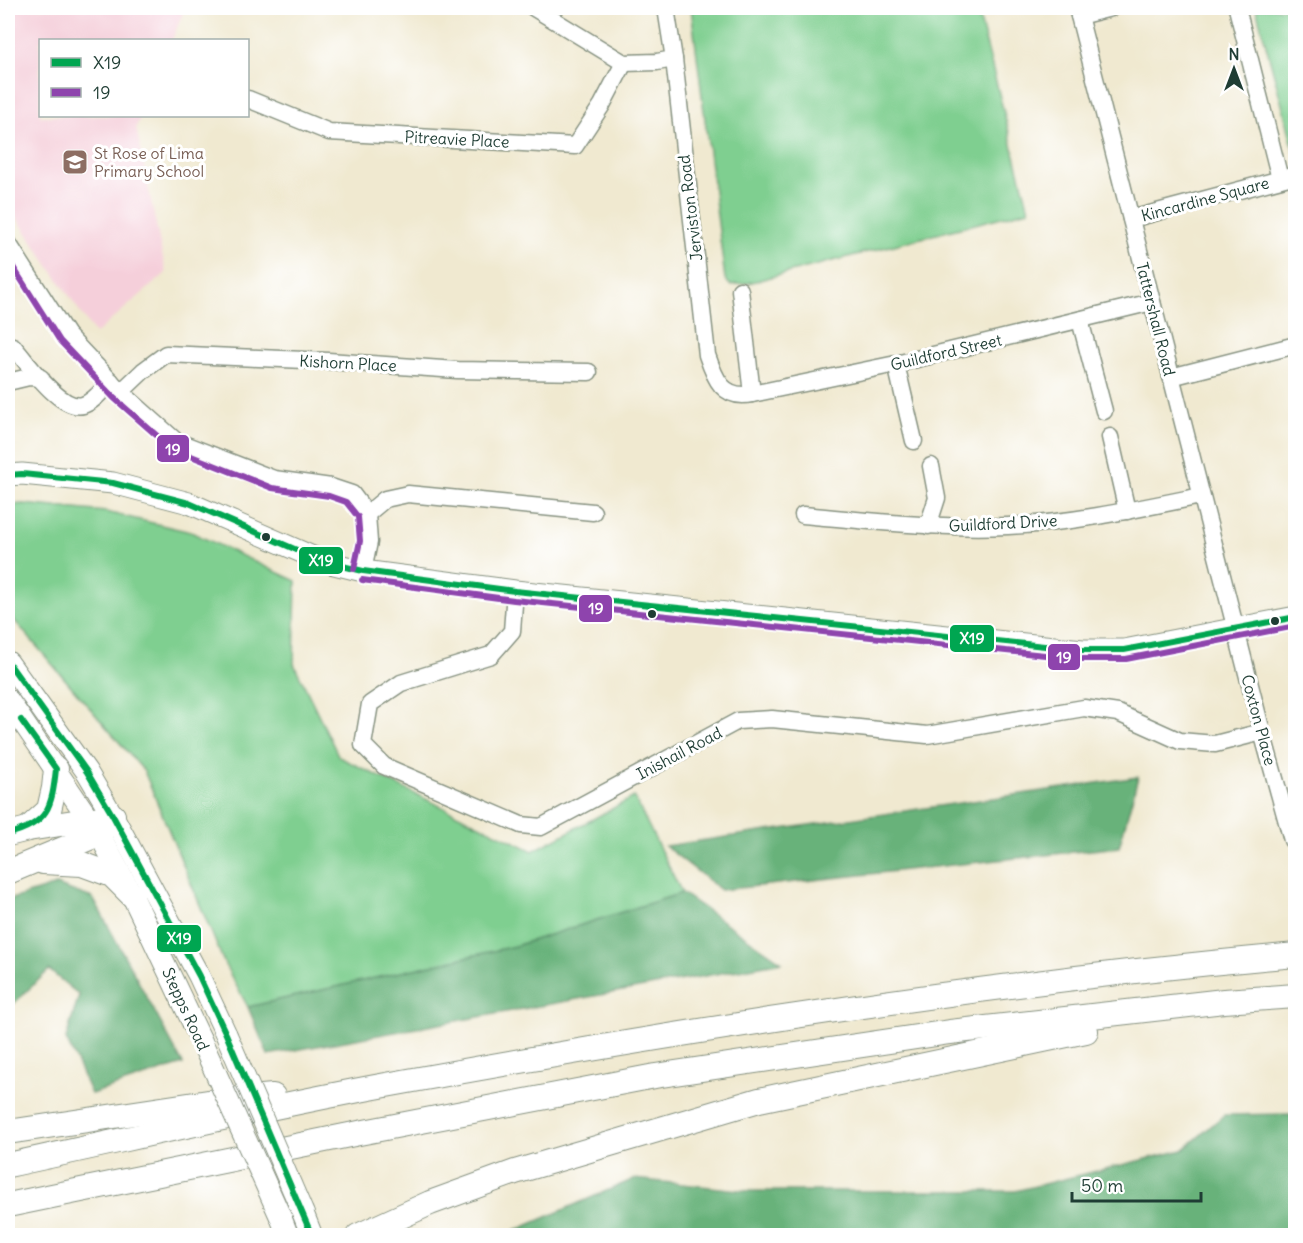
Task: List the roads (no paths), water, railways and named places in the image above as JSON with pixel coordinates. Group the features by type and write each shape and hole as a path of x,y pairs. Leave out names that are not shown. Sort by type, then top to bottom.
{"highway":[{"path":"18,832 49,810 56,769"},
{"path":"18,832 101,823"},
{"path":"8,872 34,862 101,823"},
{"path":"34,862 82,864 112,875 132,895"},
{"path":"8,1165 383,1086 648,1039 994,987 1296,955"},
{"path":"8,1205 359,1133 655,1076 950,1032 1224,1001 1296,996"},
{"path":"358,1236 378,1229 430,1203 515,1172 759,1100 1224,1001"},
{"path":"8,1132 208,1102 383,1086"}],"main road":[{"path":"8,475 22,474 113,483 189,503 322,561 363,571 515,591 1083,650 1124,650 1296,617"},
{"name":"Stepps Road","path":"8,662 87,772 101,823 132,895 200,1038 284,1227"},
{"name":"Stepps Road","path":"8,700 56,769 101,823 199,976 312,1236"}],"street":[{"path":"534,8 624,63 674,59"},
{"name":"Jerviston Road","path":"666,8 674,59 707,355 713,373 723,388 745,396"},
{"path":"1078,12 1111,8"},
{"name":"Kincardine Square","path":"1131,219 1288,177 1237,8"},
{"name":"Tattershall Road","path":"1078,12 1236,630"},
{"name":"Pitreavie Place","path":"249,99 328,132 575,146 602,105 624,63"},
{"path":"8,243 68,335 116,386 176,441 274,479 331,488 352,494 367,514 369,542 363,571"},
{"path":"740,290 745,396"},
{"name":"Guildford Street","path":"745,396 897,364 1152,302"},
{"path":"1080,320 1104,411"},
{"path":"8,345 13,346 41,378"},
{"path":"1171,377 1296,345"},
{"name":"Kishorn Place","path":"41,378 52,392 69,404 78,405 91,401 143,371 166,354 457,369 589,372"},
{"path":"897,364 914,441"},
{"path":"8,382 29,377 41,378"},
{"path":"1110,437 1127,511"},
{"path":"928,526 937,498 932,466"},
{"path":"367,514 385,499 408,494 593,513"},
{"name":"Guildford Drive","path":"802,515 928,526 1007,526 1095,517 1201,496"},
{"name":"Inishail Road","path":"515,591 512,631 491,655 401,683 370,704 363,745 384,766 521,825 541,827 738,721 772,719 927,735 1084,708 1118,713 1180,741 1215,744 1262,732"},
{"name":"Coxton Place","path":"1236,630 1292,840 1296,844"}],"place":[{"name":"St Rose of Lima Primary School","path":"75,162"}]}
